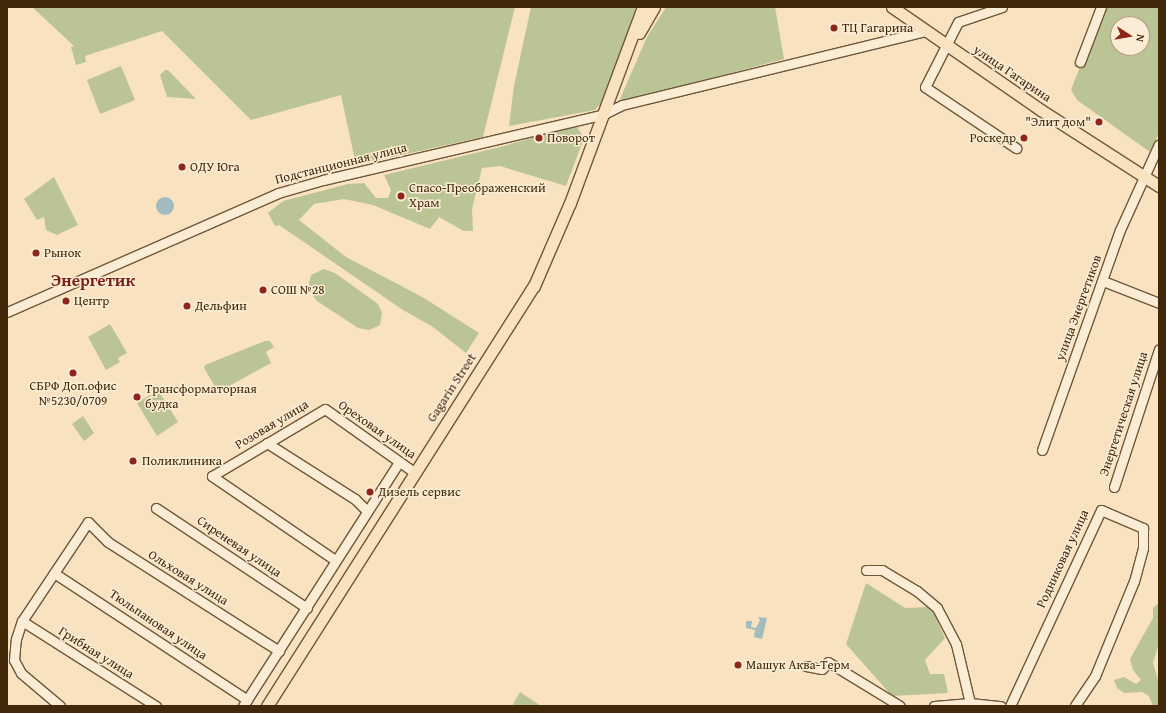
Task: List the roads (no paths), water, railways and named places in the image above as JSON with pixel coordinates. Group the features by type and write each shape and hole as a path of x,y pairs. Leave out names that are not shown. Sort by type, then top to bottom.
{"main road":[{"path":"622,66 643,7"},
{"path":"622,66 654,7"},
{"name":"улица Гагарина","path":"892,7 944,45 1159,186"},
{"name":"Gagarin Street","path":"267,706 414,472 534,286 622,66"}],"street":[{"path":"1002,7 958,22 944,45 925,87 1016,148"},
{"path":"1080,62 1101,7"},
{"name":"Подстанционная улица","path":"7,312 278,193 324,180 604,114 622,105 926,31"},
{"name":"улица Энергетиков","path":"1042,450 1103,282 1120,230 1146,177 1159,144"},
{"path":"1103,282 1159,303"},
{"name":"Энергетическая улица","path":"1114,487 1159,349"},
{"name":"Ореховая улица","path":"325,409 414,472"},
{"name":"Розовая улица","path":"325,409 212,476 335,560"},
{"path":"267,443 355,499 367,511"},
{"path":"245,703 399,462"},
{"name":"Сиреневая улица","path":"156,508 307,608"},
{"name":"Родниковая улица","path":"1010,706 1101,510 1143,528 1143,548 1134,581 1095,676 1076,706"},
{"name":"Ольховая улица","path":"54,573 88,522 108,542 279,651"},
{"path":"866,570 882,570 917,590 937,608 956,644 970,702"},
{"path":"54,573 22,621 16,639 14,660 21,673 60,706"},
{"name":"Тюльпановая улица","path":"54,573 245,703"},
{"name":"Грибная улица","path":"22,621 156,706"},
{"path":"806,666 822,669 828,662 900,706"},
{"path":"934,706 970,702 1001,706"}],"water":[{"path":"165,197 171,200 174,206 171,212 165,215 159,212 156,206 159,200"},
{"path":"758,617 767,618 762,639 754,637 755,630 746,628 746,621 752,621 751,627 756,628 760,620"}],"place":[{"name":"ТЦ Гагарина","path":"834,28"},
{"name":"\"Элит дом\"","path":"1099,122"},
{"name":"Поворот","path":"539,138"},
{"name":"Роскедр","path":"1024,138"},
{"name":"ОДУ Юга","path":"182,167"},
{"name":"Спасо-Преображенский Храм","path":"401,196"},
{"name":"Рынок","path":"36,253"},
{"name":"СОШ №28","path":"263,290"},
{"name":"Центр","path":"66,301"},
{"name":"Дельфин","path":"187,306"},
{"name":"СБРФ Доп.офис №5230/0709","path":"73,373"},
{"name":"Трансформаторная будка","path":"137,397"},
{"name":"Поликлиника","path":"133,461"},
{"name":"Дизель сервис","path":"370,492"},
{"name":"Машук Аква-Терм","path":"738,665"}],"district":[{"name":"Энергетик","path":"93,280"}]}
